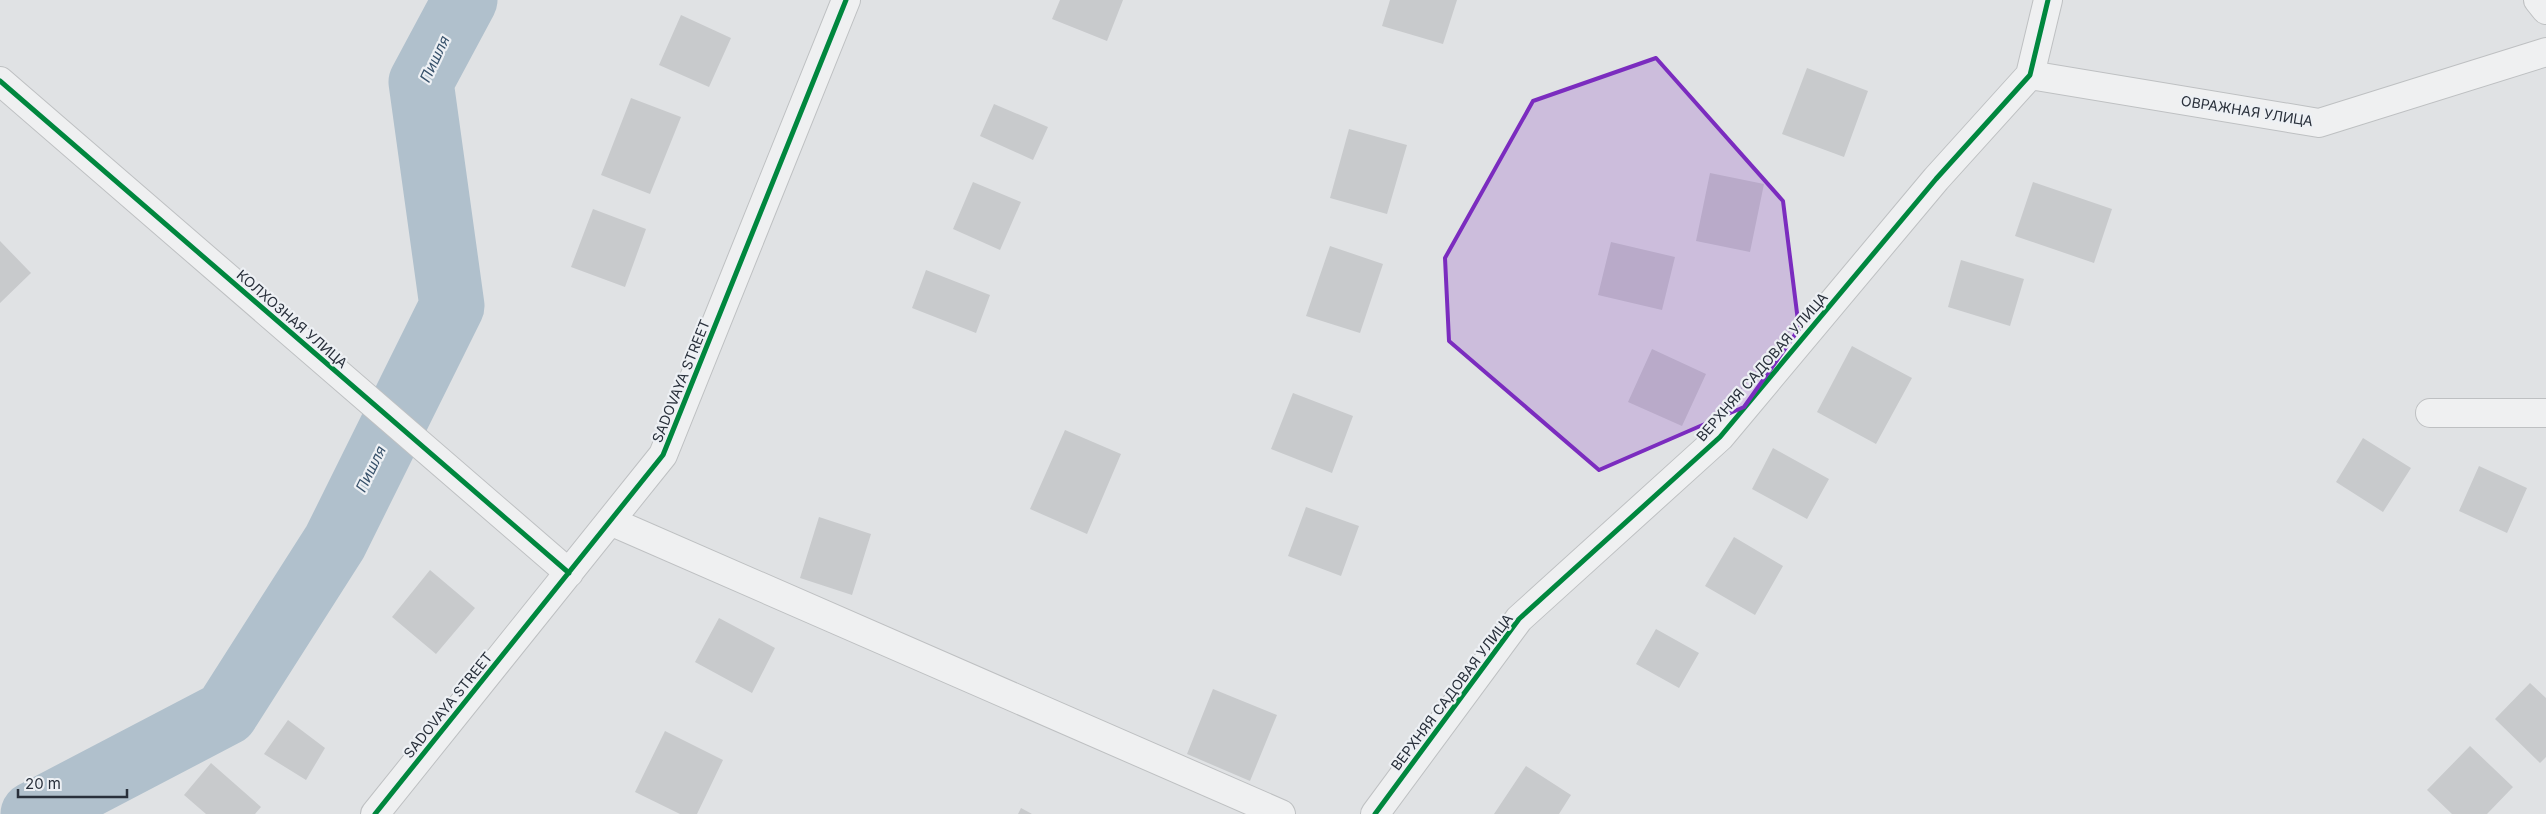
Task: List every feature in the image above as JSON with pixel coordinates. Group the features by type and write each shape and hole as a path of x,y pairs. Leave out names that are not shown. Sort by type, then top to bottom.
{"street":[{"name":"SADOVAYA STREET","path":"375,814 663,455 846,0"},
{"name":"ВЕРХНЯЯ САДОВАЯ УЛИЦА","path":"1375,814 1519,619 1720,436 1936,180 2030,75 2048,0"},
{"path":"2538,0 2546,10"},
{"name":"ОВРАЖНАЯ УЛИЦА","path":"2030,75 2319,123 2546,52"},
{"name":"КОЛХОЗНАЯ УЛИЦА","path":"0,82 569,573"},
{"path":"2430,413 2546,412"},
{"path":"610,521 1281,814"}],"highlighted area":[{"path":"1656,58 1783,201 1799,329 1744,407 1599,470 1449,341 1445,258 1533,101"}],"building":[{"path":"1060,0 1123,0 1107,41 1052,19"},
{"path":"1390,0 1457,0 1443,44 1382,26"},
{"path":"681,15 731,38 709,87 659,65"},
{"path":"1807,68 1868,91 1844,157 1782,134"},
{"path":"631,98 681,117 650,194 601,175"},
{"path":"994,104 1048,127 1033,160 980,136"},
{"path":"1349,129 1407,145 1387,214 1330,198"},
{"path":"1710,173 1764,184 1750,252 1696,241"},
{"path":"973,182 1021,202 1000,250 953,229"},
{"path":"2033,182 2112,209 2094,263 2015,236"},
{"path":"593,209 646,229 625,287 571,267"},
{"path":"0,241 31,273 0,303"},
{"path":"1611,242 1675,257 1662,310 1598,295"},
{"path":"1330,246 1383,264 1360,333 1306,316"},
{"path":"1961,260 2024,279 2010,326 1948,307"},
{"path":"926,270 990,295 976,333 912,308"},
{"path":"1852,346 1912,378 1876,444 1817,412"},
{"path":"1652,349 1706,374 1682,426 1628,402"},
{"path":"1293,393 1353,416 1332,473 1271,449"},
{"path":"1065,430 1121,454 1087,534 1030,509"},
{"path":"2363,438 2411,468 2383,512 2336,482"},
{"path":"1773,448 1829,479 1807,519 1752,489"},
{"path":"2479,466 2527,488 2507,533 2459,511"},
{"path":"1306,507 1359,526 1341,576 1288,556"},
{"path":"819,517 871,534 852,595 800,578"},
{"path":"1734,537 1783,566 1755,615 1705,586"},
{"path":"430,570 475,608 436,654 392,617"},
{"path":"719,618 775,648 752,693 695,662"},
{"path":"1656,629 1699,653 1679,688 1636,664"},
{"path":"2530,683 2546,698 2546,757 2540,763 2495,719"},
{"path":"1213,689 1277,715 1250,781 1187,754"},
{"path":"288,720 325,748 306,780 264,754"},
{"path":"665,731 723,760 697,814 680,814 635,792"},
{"path":"2470,746 2513,787 2487,814 2452,814 2427,790"},
{"path":"211,763 261,807 255,814 206,814 184,795"},
{"path":"1526,766 1571,795 1559,814 1494,814"},
{"path":"1021,808 1032,814 1018,814"}],"waterway":[{"name":"Пишля","path":"33,814 226,713 335,542 452,306 421,82 465,0"}],"cycle path":[{"path":"375,814 663,455 846,0"},
{"path":"1375,814 1519,619 1720,437 1936,179 2030,75 2048,0"},
{"path":"0,81 569,573"}]}
